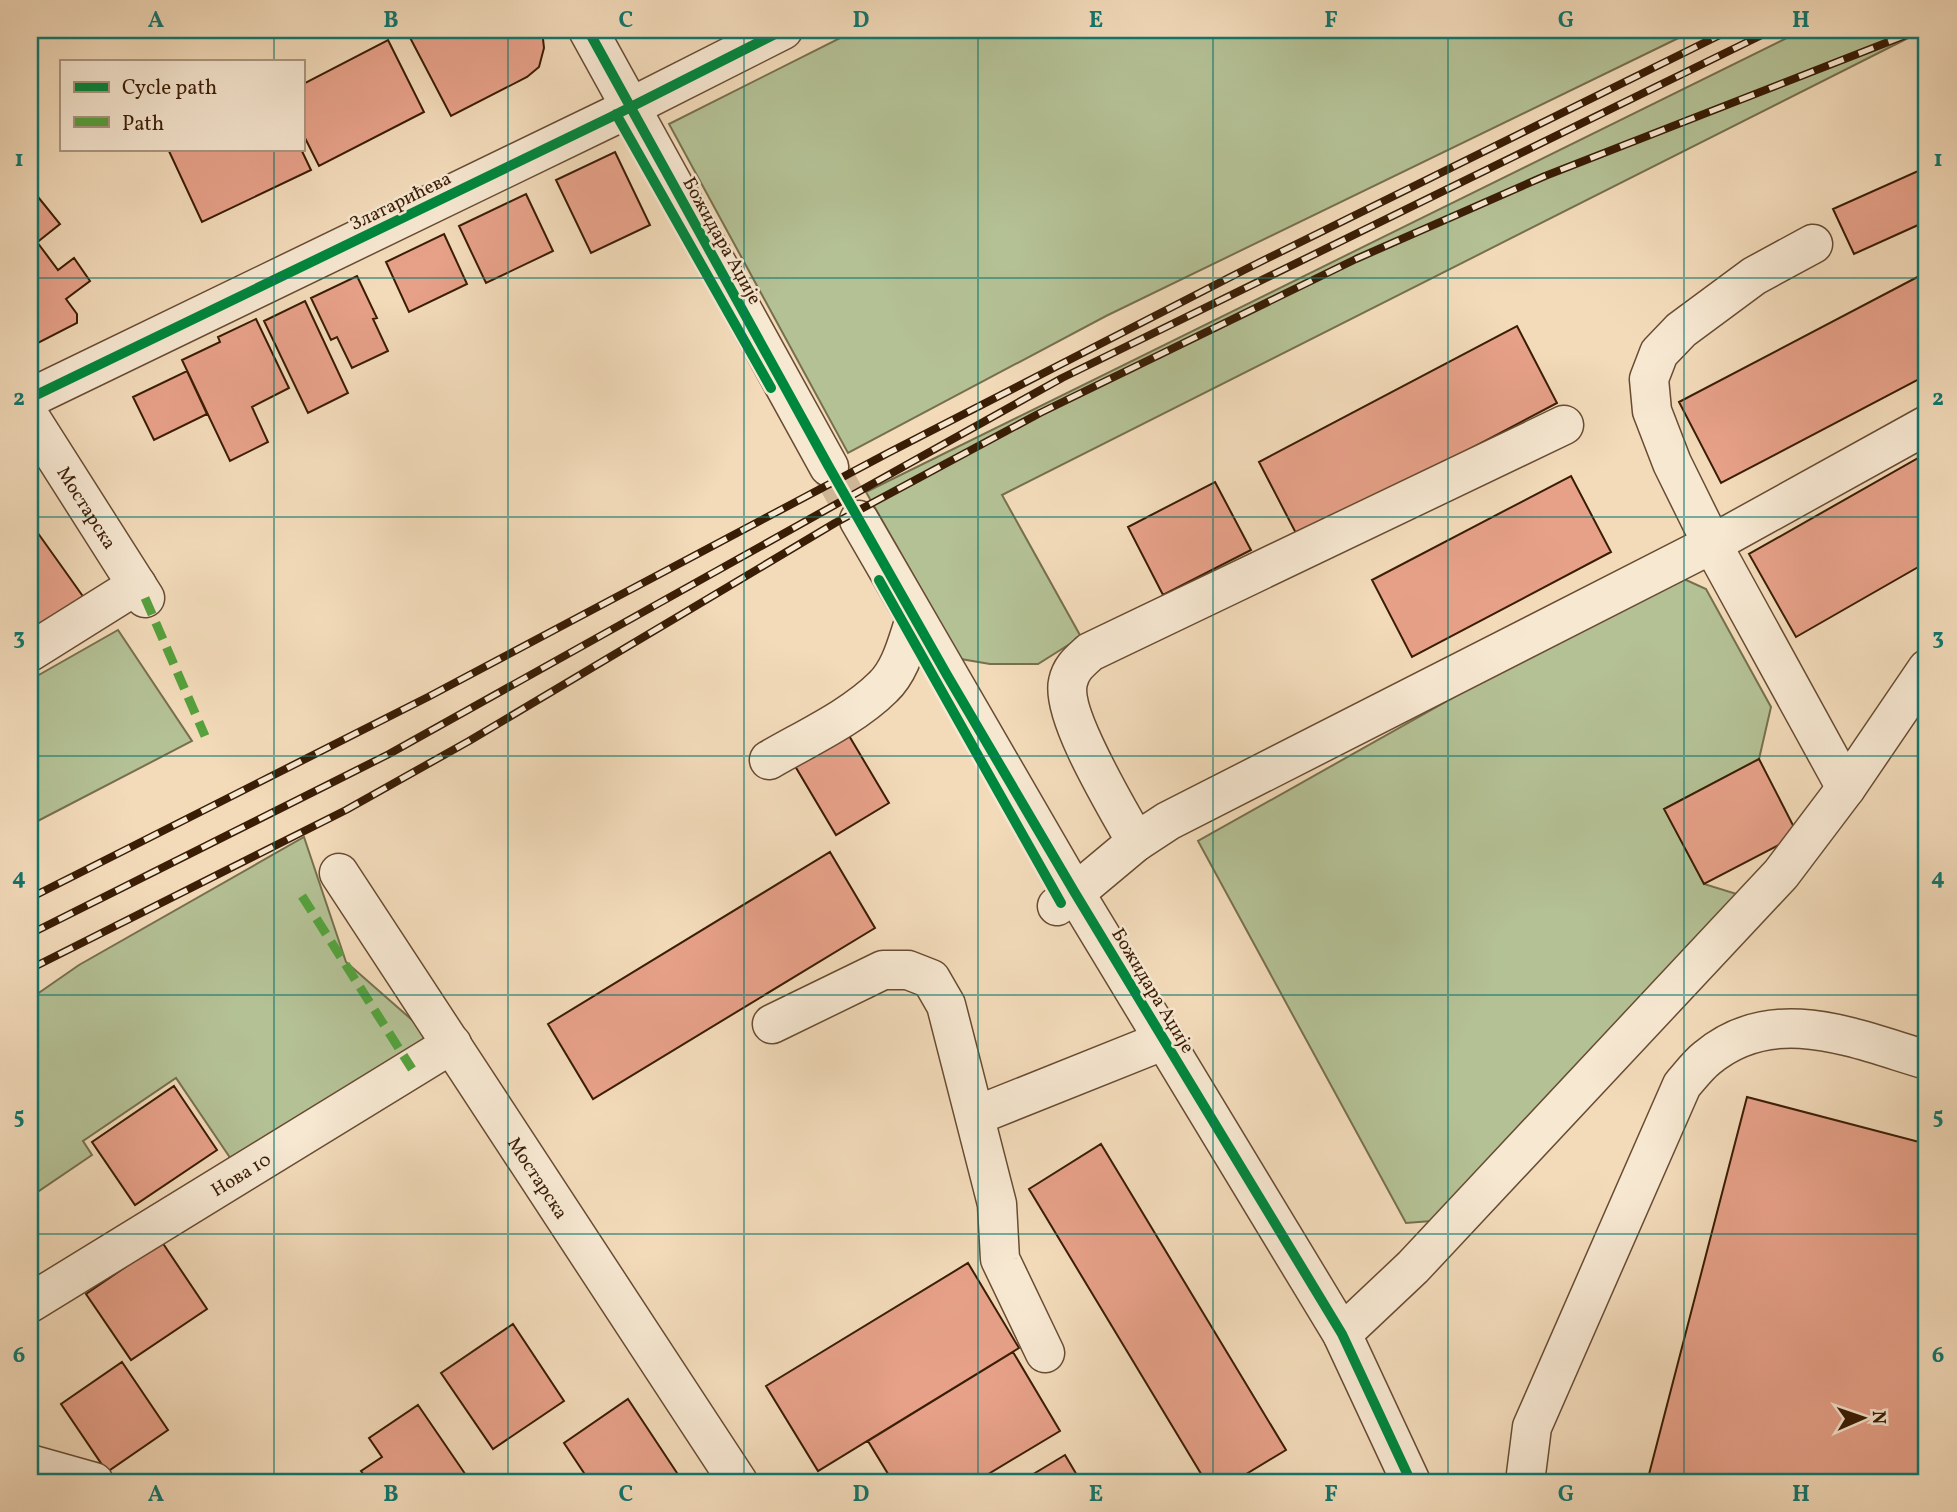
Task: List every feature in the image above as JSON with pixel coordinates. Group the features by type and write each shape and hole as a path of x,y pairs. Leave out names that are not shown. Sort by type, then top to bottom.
{"street":[{"name":"Божидара Аџије","path":"588,30 829,467"},
{"name":"Златарићева","path":"30,398 783,30"},
{"path":"1813,244 1754,276 1681,330 1659,353 1649,379 1652,411 1672,463 1712,544 1846,789"},
{"name":"Мостарска","path":"30,416 141,592 30,652"},
{"path":"1136,842 1074,724 1067,703 1067,684 1073,666 1090,652 1564,425"},
{"path":"1066,900 1136,842 1168,821 1712,544 1927,425"},
{"name":"Божидара Аџије","path":"859,520 1066,900 1165,1040 1342,1334 1411,1482"},
{"path":"769,760 846,715 884,687 904,652 915,619"},
{"path":"1342,1334 1413,1267 1781,874 1846,789 1927,669"},
{"name":"Мостарска","path":"339,873 738,1482"},
{"path":"772,1024 883,971 908,970 930,979 946,1005 975,1116 997,1204 1000,1259 1045,1353"},
{"path":"1525,1482 1532,1427 1682,1085 1707,1058 1730,1043 1765,1030 1792,1027 1823,1030 1927,1060"},
{"path":"975,1116 1165,1040"},
{"name":"Нова 10","path":"30,1303 452,1044"},
{"path":"30,1464 94,1482"}],"green space":[{"path":"856,30 1695,30 1106,316 848,453 669,124"},
{"path":"1803,30 1924,30 1002,495 1081,637 1038,664 990,664 961,659 866,492"},
{"path":"1673,574 1706,589 1771,707 1759,759 1665,809 1704,884 1743,896 1445,1220 1406,1223 1198,841"},
{"path":"118,630 192,741 30,825 30,680"},
{"path":"304,837 346,962 436,1041 235,1165 176,1078 83,1141 92,1155 30,1197 30,999 79,965"}],"building":[{"path":"406,30 542,30 544,48 539,67 527,77 451,116"},
{"path":"388,40 424,112 319,166 304,136 304,83"},
{"path":"168,150 301,150 311,170 202,222"},
{"path":"615,152 650,225 591,253 556,180"},
{"path":"1927,167 1927,221 1854,254 1833,209"},
{"path":"30,187 60,224 30,248"},
{"path":"526,194 553,251 486,283 459,226"},
{"path":"444,234 467,284 409,312 386,262"},
{"path":"37,242 58,270 74,258 90,281 66,299 77,314 77,323 34,345 30,339 30,248"},
{"path":"1927,272 1927,375 1721,483 1679,402"},
{"path":"357,276 377,318 373,319 388,351 352,368 337,337 331,340 311,298"},
{"path":"305,301 348,393 308,413 264,321"},
{"path":"256,319 289,388 252,407 268,442 230,461 182,360 220,342 218,337"},
{"path":"1517,326 1557,403 1299,539 1259,462"},
{"path":"187,371 207,414 154,440 133,397"},
{"path":"1927,453 1927,562 1796,637 1749,554"},
{"path":"1571,476 1611,552 1412,657 1372,580"},
{"path":"1215,482 1251,550 1163,595 1128,527"},
{"path":"30,522 87,602 43,634 30,615"},
{"path":"848,734 889,803 836,835 795,766"},
{"path":"1759,759 1798,835 1704,884 1664,809"},
{"path":"830,852 875,928 593,1099 548,1024"},
{"path":"174,1086 217,1150 135,1205 92,1142"},
{"path":"1747,1097 1927,1144 1927,1482 1647,1482"},
{"path":"1101,1144 1286,1450 1233,1482 1206,1482 1029,1189"},
{"path":"162,1242 207,1309 131,1360 86,1294"},
{"path":"968,1263 1019,1348 818,1471 766,1386"},
{"path":"513,1324 564,1401 493,1449 441,1373"},
{"path":"1013,1352 1060,1431 975,1482 893,1482 868,1441"},
{"path":"122,1362 168,1430 107,1472 61,1404"},
{"path":"628,1399 679,1476 671,1482 590,1482 564,1443"},
{"path":"418,1405 470,1481 369,1482 361,1471 382,1457 369,1438"},
{"path":"1065,1455 1081,1482 1027,1482 1025,1479"}],"tunnel":[{"path":"829,467 859,520"}],"railway":[{"path":"30,898 428,697 888,453 1246,269 1730,30"},
{"path":"30,934 389,754 1062,378 1772,30"},
{"path":"30,969 346,810 469,741 835,523 1040,413 1356,259 1545,176 1919,30"}],"marked path":[{"path":"145,598 205,736"},
{"path":"302,896 412,1069"}],"cycle path":[{"path":"588,30 947,675 1075,893 1342,1334 1411,1482"},
{"path":"30,398 611,117 783,30"},
{"path":"616,114 771,388"},
{"path":"879,580 1061,903"}]}
